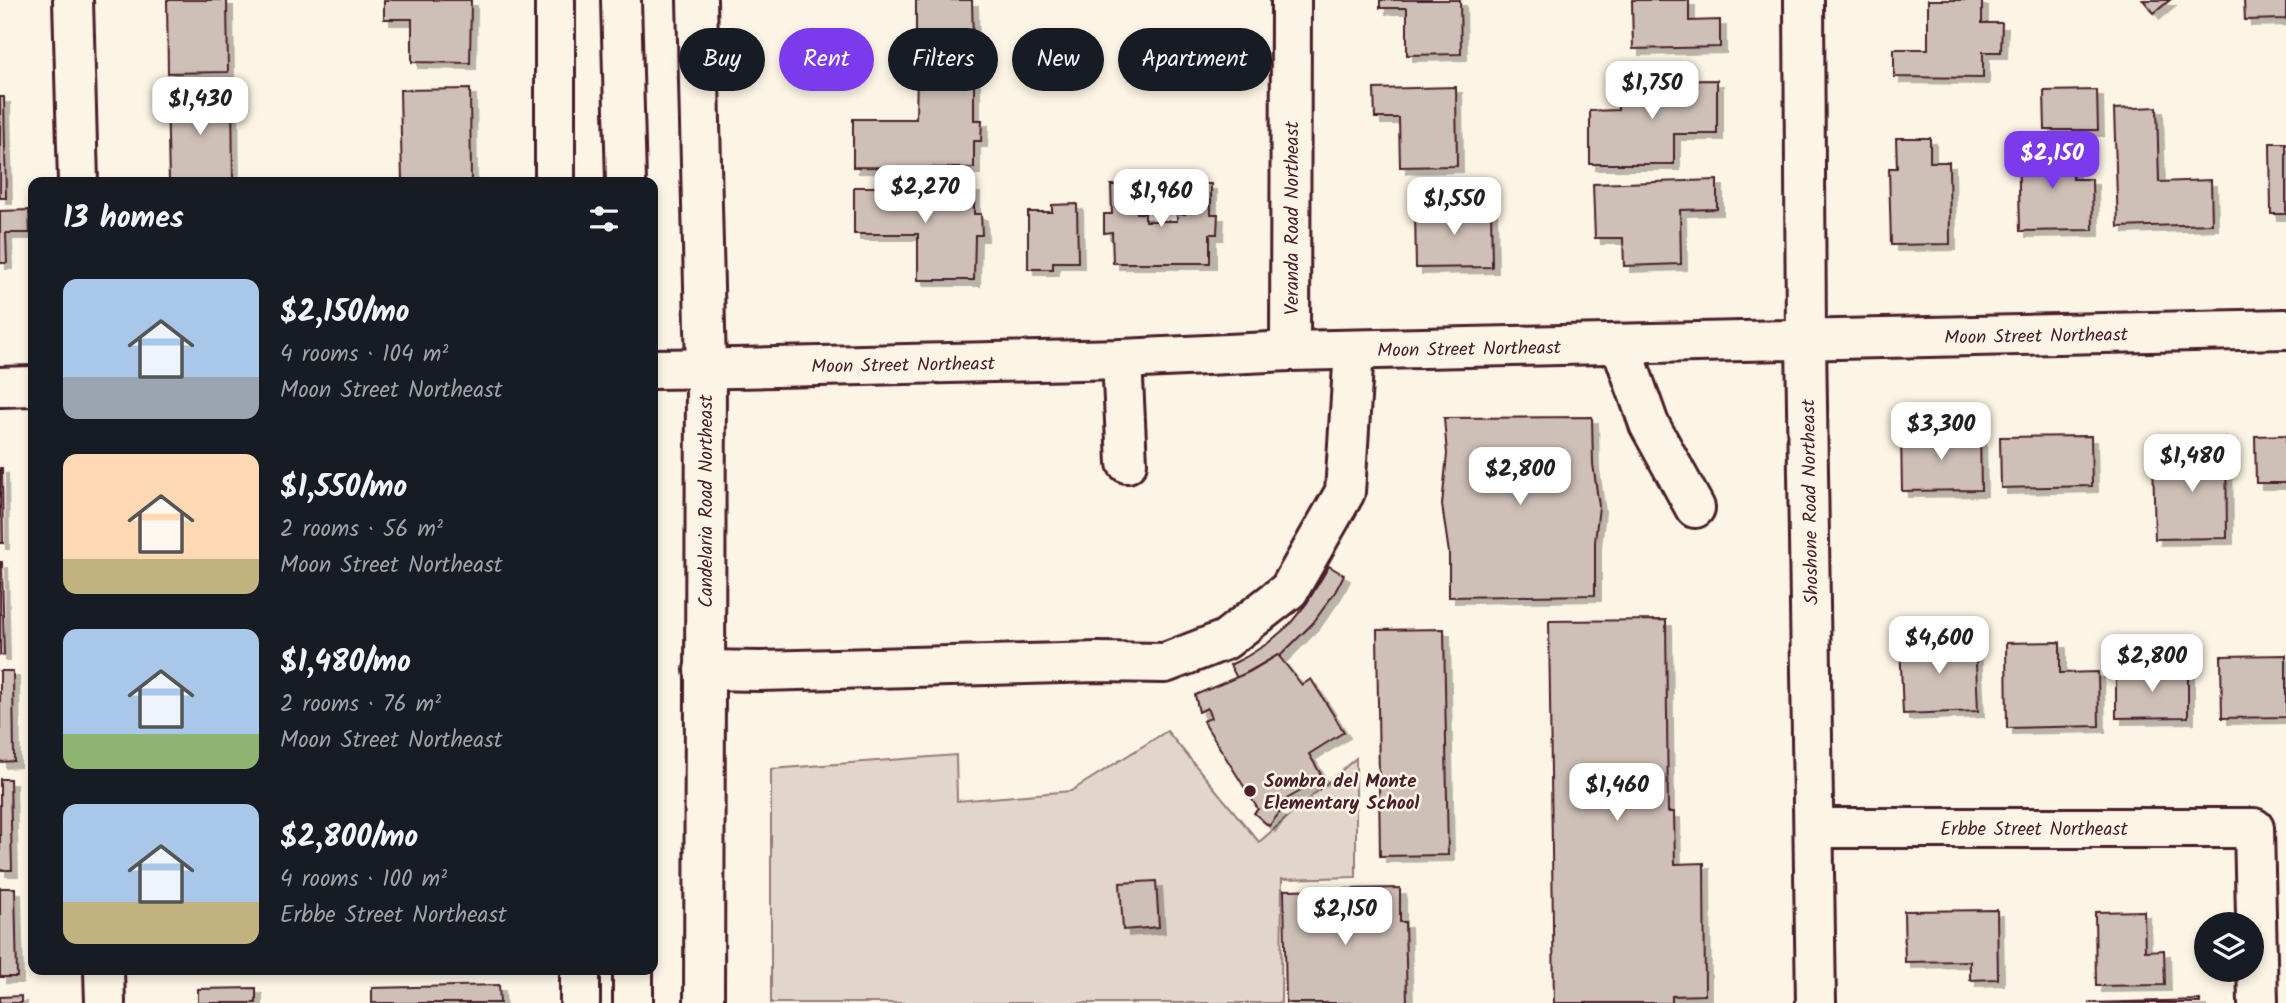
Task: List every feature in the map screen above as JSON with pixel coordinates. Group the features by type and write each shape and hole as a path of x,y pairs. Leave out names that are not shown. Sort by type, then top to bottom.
{"street":[{"path":"73,0 78,177"},
{"path":"555,0 555,177"},
{"path":"621,0 626,177"},
{"name":"Candelaria Road Northeast","path":"697,0 706,368 704,1003"},
{"name":"Veranda Road Northeast","path":"1290,351 1291,0"},
{"name":"Shoshone Road Northeast","path":"1804,0 1816,1003"},
{"name":"Moon Street Northeast","path":"658,369 1122,359 1290,351 2286,329"},
{"path":"1620,345 1649,424 1695,508"},
{"path":"704,670 1165,663 1225,640 1289,590 1345,492 1354,350"},
{"path":"1122,359 1126,463"},
{"path":"0,387 28,386"},
{"name":"Erbbe Street Northeast","path":"1815,828 2254,828 2258,1003"},
{"path":"104,975 105,1003"},
{"path":"580,975 580,1003"},
{"path":"633,975 633,1003"}],"shaded area":[{"path":"1167,731 1259,842 1356,758 1356,877 1282,879 1281,1003 771,1003 771,769 956,755 957,801 1071,791"}],"building":[{"path":"167,0 227,0 228,72 168,73"},
{"path":"384,0 471,0 470,63 412,62 412,19 384,19"},
{"path":"916,0 972,0 973,28 916,28"},
{"path":"1380,0 1460,0 1461,54 1407,55 1407,8 1380,8"},
{"path":"1632,0 1689,0 1689,21 1720,20 1720,47 1633,49"},
{"path":"1928,0 1982,0 1982,23 2002,23 2001,52 1983,52 1983,78 1894,77 1894,49 1928,49"},
{"path":"2143,0 2170,0 2154,13"},
{"path":"2244,0 2286,0 2286,19 2245,20"},
{"path":"1717,80 1717,134 1674,134 1674,164 1590,164 1590,111 1618,110 1617,81"},
{"path":"1456,87 1457,166 1400,167 1399,118 1375,118 1374,89"},
{"path":"470,89 471,177 402,177 400,90"},
{"path":"2097,90 2098,130 2045,130 2044,91"},
{"path":"917,91 974,91 974,120 982,120 981,141 974,141 974,168 853,167 853,119 916,119"},
{"path":"232,92 233,177 169,177 167,93"},
{"path":"0,97 4,97 6,198 0,198"},
{"path":"2157,107 2159,182 2211,180 2212,224 2118,227 2114,109"},
{"path":"1896,138 1930,138 1930,162 1949,162 1950,244 1891,245 1889,168 1897,168"},
{"path":"2270,143 2286,143 2286,214 2271,214"},
{"path":"2072,145 2073,179 2092,179 2093,230 2020,231 2018,146"},
{"path":"1717,180 1717,209 1680,210 1681,264 1624,266 1623,238 1595,238 1593,184"},
{"path":"1185,184 1211,184 1211,214 1218,214 1217,234 1210,234 1210,263 1113,263 1112,232 1104,233 1104,214 1112,214 1111,185 1137,185 1137,213 1145,213 1145,221 1177,221 1177,214 1185,214"},
{"path":"854,187 974,187 974,214 981,214 982,235 975,235 974,280 918,280 918,234 854,234"},
{"path":"1077,204 1078,262 1053,262 1053,269 1028,269 1028,212 1052,212 1052,205"},
{"path":"1491,206 1492,267 1416,268 1415,208"},
{"path":"28,210 28,233 6,233 7,263 0,263 0,211"},
{"path":"1592,417 1593,464 1599,506 1595,542 1595,595 1449,597 1449,553 1442,505 1447,454 1444,418"},
{"path":"1980,432 1981,490 1902,491 1901,433"},
{"path":"2286,435 2286,483 2256,483 2255,436"},
{"path":"2091,436 2092,486 2001,488 2000,437"},
{"path":"2201,438 2226,438 2227,538 2155,539 2153,457 2201,456"},
{"path":"2,468 3,543 0,543"},
{"path":"2,562 4,655 0,655"},
{"path":"1329,566 1344,575 1313,623 1280,656 1237,678 1230,665 1268,643 1289,625 1307,603"},
{"path":"1666,620 1668,812 1674,812 1675,864 1704,863 1705,995 1672,996 1672,1003 1554,1003 1549,621"},
{"path":"1444,629 1448,855 1380,856 1377,630"},
{"path":"1975,639 1978,711 1903,714 1900,642"},
{"path":"2060,642 2060,673 2098,672 2099,726 2007,728 2006,643"},
{"path":"1278,655 1302,685 1311,679 1344,732 1309,754 1323,778 1273,807 1280,812 1269,826 1254,813 1258,809 1203,721 1211,718 1207,708 1199,712 1195,695 1249,672"},
{"path":"2286,655 2286,717 2222,718 2221,656"},
{"path":"2116,670 2188,670 2188,717 2116,718"},
{"path":"0,671 13,671 14,761 0,762"},
{"path":"0,779 10,779 12,870 0,870"},
{"path":"1156,881 1159,927 1123,930 1120,883"},
{"path":"0,888 15,888 17,977 0,977"},
{"path":"1400,888 1400,922 1405,922 1407,1003 1286,1003 1284,890"},
{"path":"1997,910 1998,979 1970,980 1970,961 1905,962 1904,911"},
{"path":"2144,911 2145,951 2164,950 2165,985 2096,986 2095,912"},
{"path":"499,985 500,1003 372,1003 372,988"},
{"path":"256,988 256,1003 198,1003 198,989"},
{"path":"21,996 21,1003 0,1003 0,997"},
{"path":"2200,1000 2200,1003 2088,1003"}],"place":[{"name":"Sombra del Monte Elementary School","path":"1250,791"}]}
